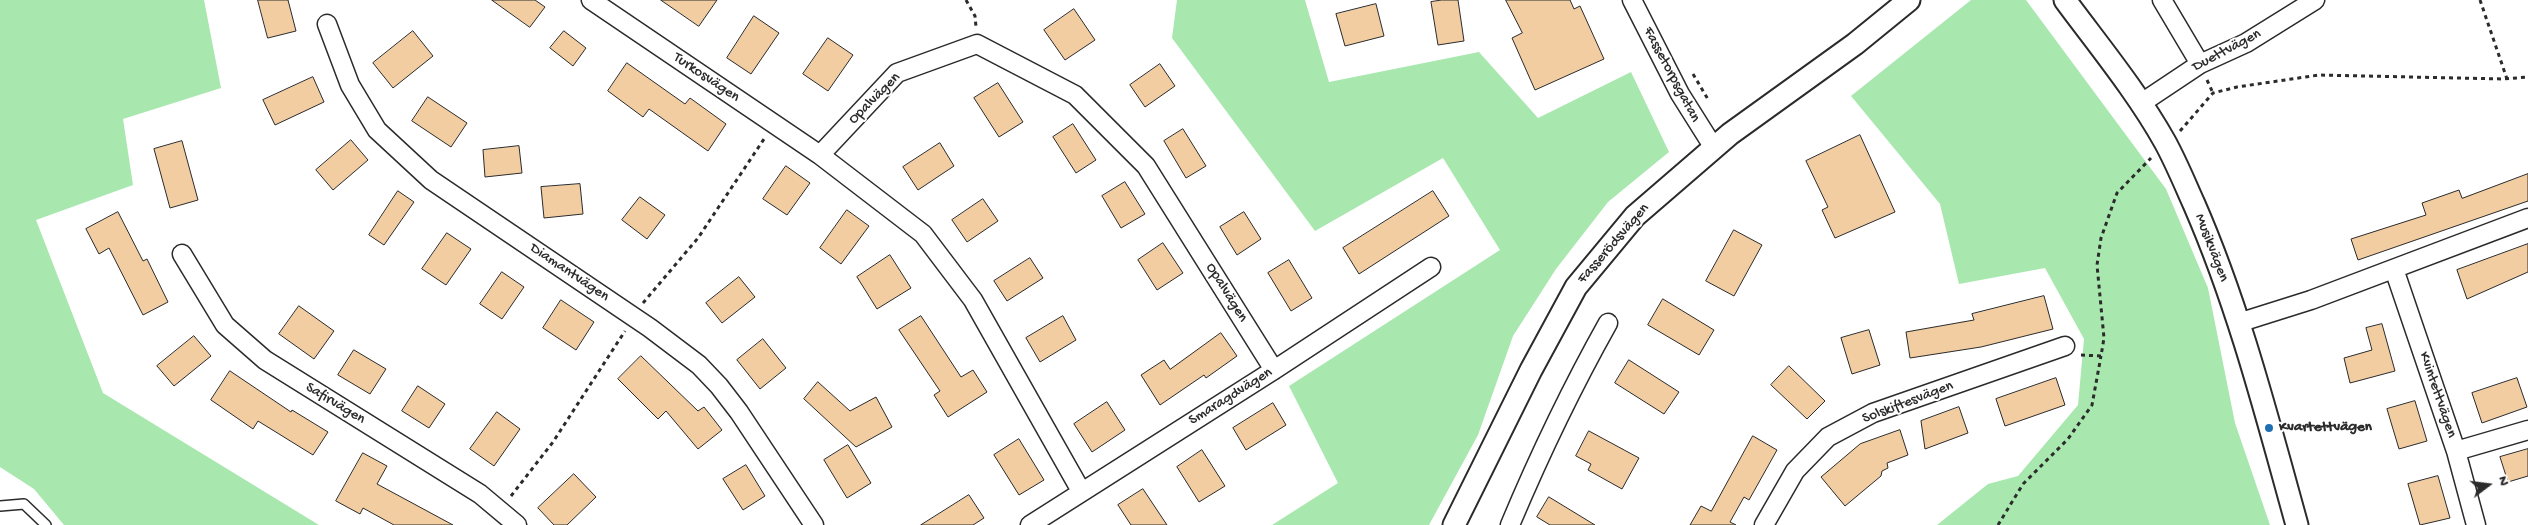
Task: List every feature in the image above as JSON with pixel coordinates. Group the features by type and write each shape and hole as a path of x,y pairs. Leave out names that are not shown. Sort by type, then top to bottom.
{"street":[{"name":"Turkosvägen","path":"591,0 820,155"},
{"name":"Fassetorpsgatan","path":"1632,0 1680,94 1714,148"},
{"name":"Fasserödsvägen","path":"1454,525 1531,370 1576,287 1635,216 1714,148 1855,44 1909,0"},
{"name":"Musikvägen","path":"2065,0 2165,142 2182,178 2209,240 2238,323 2297,525"},
{"path":"2162,0 2200,64"},
{"name":"Duettvägen","path":"2140,104 2200,64 2246,43 2314,0"},
{"name":"Diamantvägen","path":"327,24 350,85 377,130 432,180 650,328 698,365 719,386 739,412 814,525"},
{"name":"Opalvägen","path":"820,155 897,73 977,44 1075,95 1146,166 1274,370"},
{"path":"820,155 923,234 973,300 1081,491"},
{"path":"2238,323 2311,300 2528,218"},
{"name":"Safirvägen","path":"182,254 225,324 265,360 472,489 516,525"},
{"name":"Smaragdvägen","path":"1030,525 1274,370 1431,267"},
{"name":"Kvintettvägen","path":"2394,269 2456,451 2528,430"},
{"path":"1510,525 1565,402 1608,323"},
{"name":"Solskiftesvägen","path":"1764,525 1795,471 1828,437 1873,413 2065,346"},
{"path":"2456,451 2476,525"}],"lane":[{"path":"0,506 24,504 46,525"}],"path":[{"path":"966,0 975,16 977,44"},
{"path":"2480,0 2507,79"},
{"path":"1688,67 1712,106"},
{"path":"2179,132 2213,94 2237,87 2319,75 2507,79 2528,77"},
{"path":"1998,525 2023,484 2068,439 2092,405 2104,338 2097,265 2101,238 2118,193 2152,157"},
{"path":"2065,346 2083,356 2102,356"}],"green space":[{"path":"0,0 204,0 221,88 123,119 133,185 36,220 103,393 319,525 64,525 34,489 0,467"},
{"path":"1177,0 1305,0 1329,82 1479,52 1538,118 1631,72 1669,152 1608,202 1556,269 1513,336 1478,435 1429,525 1272,525 1338,483 1289,386 1500,250 1443,158 1315,231 1172,38"},
{"path":"1971,0 2026,0 2166,189 2208,288 2235,423 2270,525 1937,525 1988,484 2018,476 2078,405 2084,339 2045,268 1959,284 1940,204 1851,96"}],"building":[{"path":"258,0 288,0 296,31 268,38"},
{"path":"492,0 535,0 545,7 530,27"},
{"path":"661,0 717,0 699,26"},
{"path":"1458,0 1464,41 1438,45 1431,2"},
{"path":"1506,0 1570,0 1574,9 1580,6 1604,59 1535,90 1512,38 1522,33"},
{"path":"1376,4 1384,36 1345,46 1336,14"},
{"path":"1074,9 1095,40 1065,60 1044,30"},
{"path":"754,16 779,33 751,74 727,58"},
{"path":"413,31 433,56 393,88 373,63"},
{"path":"564,31 586,48 573,66 550,48"},
{"path":"828,38 853,55 828,91 803,74"},
{"path":"627,63 685,104 690,98 726,124 708,151 649,109 643,117 608,91"},
{"path":"1160,64 1175,86 1145,107 1130,85"},
{"path":"313,77 324,102 275,125 263,100"},
{"path":"998,83 1023,122 999,137 974,98"},
{"path":"428,97 467,123 451,147 412,121"},
{"path":"1073,124 1096,160 1076,173 1053,137"},
{"path":"1183,129 1206,166 1186,178 1164,141"},
{"path":"1860,135 1895,212 1835,238 1822,210 1828,207 1806,161"},
{"path":"351,140 368,160 333,190 316,170"},
{"path":"182,141 198,200 170,208 154,149"},
{"path":"940,143 954,166 918,190 903,167"},
{"path":"519,146 522,173 485,177 483,150"},
{"path":"786,166 810,183 787,215 763,199"},
{"path":"2528,174 2528,201 2358,260 2351,239 2426,215 2422,203 2459,190 2462,198"},
{"path":"1125,182 1145,214 1121,228 1102,196"},
{"path":"580,184 583,214 544,218 541,187"},
{"path":"398,191 414,202 384,245 369,235"},
{"path":"1433,191 1449,216 1359,274 1343,248"},
{"path":"640,197 665,215 647,239 622,220"},
{"path":"983,199 998,221 967,242 952,220"},
{"path":"847,210 869,226 841,264 820,248"},
{"path":"118,212 143,261 147,259 168,302 143,315 109,248 99,254 86,229"},
{"path":"1244,212 1261,239 1237,255 1220,227"},
{"path":"1734,230 1762,245 1734,296 1706,281"},
{"path":"447,233 471,249 446,285 422,269"},
{"path":"1163,243 1183,273 1157,290 1138,260"},
{"path":"2528,244 2528,272 2467,299 2457,270"},
{"path":"890,255 911,288 877,309 857,277"},
{"path":"1030,258 1043,278 1007,301 994,281"},
{"path":"1289,260 1312,298 1291,311 1268,273"},
{"path":"502,272 524,287 502,319 480,304"},
{"path":"739,277 755,297 722,323 706,303"},
{"path":"2044,296 2053,329 1981,347 1910,358 1906,332 1974,320 1972,314"},
{"path":"1663,299 1714,330 1699,355 1648,325"},
{"path":"561,300 594,322 576,350 543,328"},
{"path":"299,306 334,331 314,359 279,334"},
{"path":"921,316 961,377 973,370 987,392 948,417 934,395 940,391 899,330"},
{"path":"1063,316 1076,340 1040,362 1026,338"},
{"path":"2382,324 2395,371 2350,383 2344,358 2372,350 2366,328"},
{"path":"1869,330 1880,365 1852,374 1841,338"},
{"path":"1221,333 1237,356 1206,378 1204,375 1160,405 1141,375 1164,360 1170,369"},
{"path":"194,336 211,356 174,386 157,366"},
{"path":"763,339 786,368 760,389 737,360"},
{"path":"354,350 386,369 370,394 338,375"},
{"path":"641,356 698,411 704,407 722,430 698,449 666,411 658,419 618,379"},
{"path":"1629,360 1679,392 1664,414 1615,383"},
{"path":"1789,366 1825,401 1807,419 1771,385"},
{"path":"230,371 291,412 292,410 328,432 313,455 258,421 253,429 211,400"},
{"path":"2056,378 2065,405 2005,426 1996,399"},
{"path":"2517,378 2527,407 2482,423 2472,393"},
{"path":"818,382 850,411 876,397 892,427 856,447 804,399"},
{"path":"418,386 445,404 429,428 402,411"},
{"path":"2415,401 2427,441 2399,449 2387,409"},
{"path":"1107,402 1125,430 1092,452 1074,424"},
{"path":"1273,403 1286,425 1246,450 1233,428"},
{"path":"1959,407 1968,433 1925,449 1921,421"},
{"path":"497,412 520,429 494,466 470,449"},
{"path":"1900,430 1908,455 1887,463 1888,468 1882,471 1881,476 1845,506 1821,477 1860,444"},
{"path":"1589,431 1639,458 1622,489 1588,470 1591,464 1576,456"},
{"path":"1753,436 1777,450 1749,500 1744,497 1730,522 1736,525 1690,525 1701,506 1711,511"},
{"path":"1019,439 1044,480 1019,495 994,455"},
{"path":"848,445 871,483 847,498 824,460"},
{"path":"2528,449 2528,476 2508,482 2500,457"},
{"path":"1202,450 1225,486 1199,502 1177,467"},
{"path":"363,453 387,466 377,484 453,525 394,525 363,508 360,514 336,501"},
{"path":"746,465 765,496 743,510 723,479"},
{"path":"574,474 596,497 567,525 554,525 538,508"},
{"path":"2438,476 2450,518 2420,525 2408,484"},
{"path":"1143,489 1167,525 1131,525 1118,505"},
{"path":"969,495 984,518 973,525 921,525"},
{"path":"1549,497 1595,525 1550,525 1537,517"}],"place":[{"name":"Kvartettvägen","path":"2269,428"}]}
